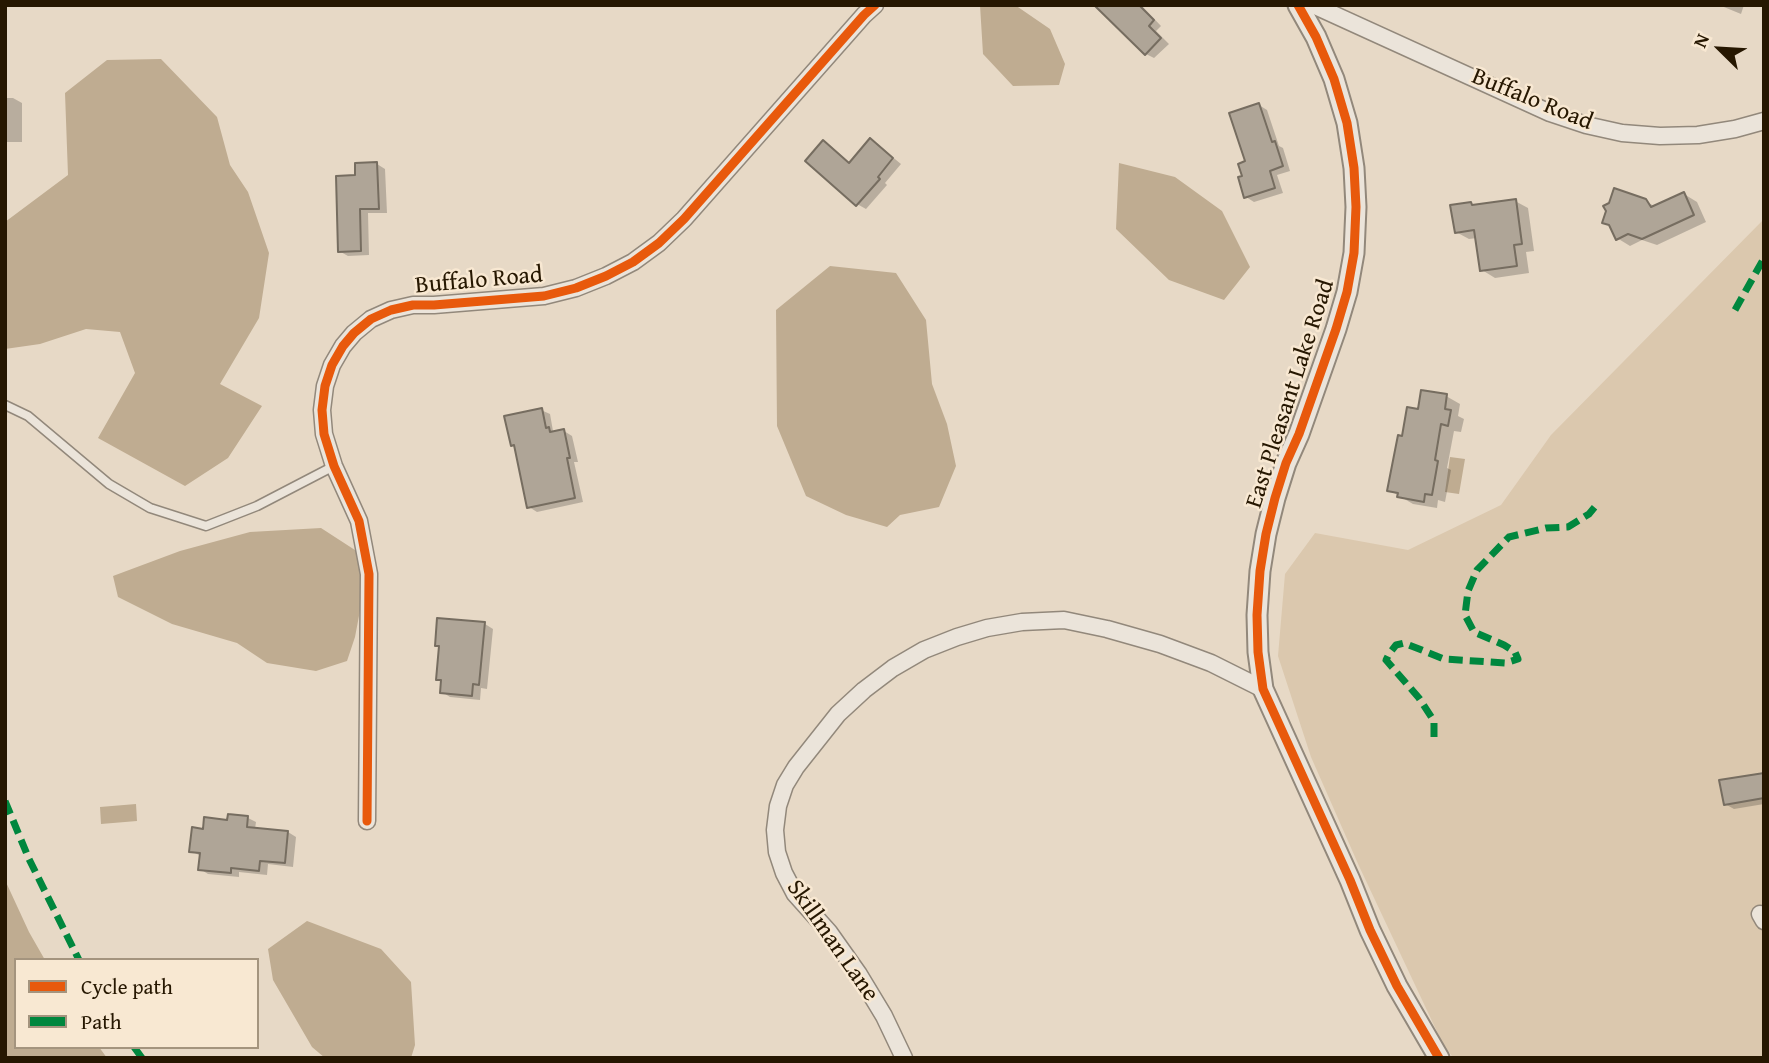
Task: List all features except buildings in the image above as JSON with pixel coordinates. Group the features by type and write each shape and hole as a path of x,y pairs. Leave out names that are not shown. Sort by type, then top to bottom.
{"street":[{"name":"Buffalo Road","path":"367,821 369,574 359,520 334,466 324,434 322,410 325,386 332,365 343,346 371,320 391,310 413,305 544,296 576,288 634,262 684,219 875,5"},
{"name":"East Pleasant Lake Road","path":"1298,5 1316,37 1334,79 1347,123 1354,168 1354,253 1347,292 1336,329 1286,463 1266,534 1257,615 1258,652 1263,689 1391,975 1439,1058"},
{"name":"Buffalo Road","path":"1313,5 1550,113 1586,125 1622,133 1660,136 1735,130 1764,121"},
{"name":"Skillman Lane","path":"904,1058 884,1016 858,973 829,932 796,894 784,873 777,852 775,830 778,806 785,785 838,714 883,675 924,650 987,628 1023,622 1064,620 1121,633 1211,663 1263,689"}],"lane":[{"path":"5,405 28,416 109,484 150,508 206,526 257,506 334,466"}],"shaded area":[{"path":"980,5 1015,5 1050,29 1065,64 1059,85 1013,86 983,54"},
{"path":"161,59 217,117 230,165 248,192 269,253 259,318 220,384 262,406 228,458 185,486 98,438 135,373 120,332 86,329 40,344 5,349 5,222 68,175 65,93 107,60"},
{"path":"1119,163 1175,177 1222,211 1250,267 1224,300 1169,280 1116,229"},
{"path":"1764,219 1764,1058 1453,1058 1440,1038 1311,757 1278,656 1285,574 1315,533 1408,550 1501,505 1551,435"},
{"path":"830,266 896,273 926,320 932,384 947,424 956,466 939,507 900,515 887,527 846,515 806,496 777,426 776,310"},
{"path":"1450,457 1465,459 1459,494 1445,492"},
{"path":"321,528 358,552 365,584 355,637 347,661 316,671 267,663 237,643 172,624 118,597 113,576 180,551 250,532"},
{"path":"136,804 137,821 101,824 100,807"},
{"path":"5,880 44,958 14,958 14,1049 100,1049 107,1058 5,1058"},
{"path":"307,921 381,949 411,982 415,1045 411,1058 325,1058 312,1047 273,980 268,949"}],"marked path":[{"path":"1735,310 1764,258"},
{"path":"1434,737 1434,721 1419,698 1386,660 1389,654 1396,645 1404,643 1444,659 1505,663 1518,659 1515,652 1504,645 1474,632 1465,615 1468,591 1477,570 1509,537 1546,528 1568,527 1589,514 1599,502"},
{"path":"5,801 29,859 78,958"},
{"path":"135,1049 142,1058"}],"cycle path":[{"path":"367,821 369,574 359,521 334,466 324,434 322,410 325,386 332,365 343,346 371,319 391,310 413,305 544,296 576,288 633,262 659,243 684,219 875,5"},
{"path":"1298,5 1316,37 1334,79 1347,123 1354,168 1354,253 1347,292 1336,329 1286,463 1266,534 1257,615 1258,652 1263,689 1370,930 1397,986 1439,1058"}]}
